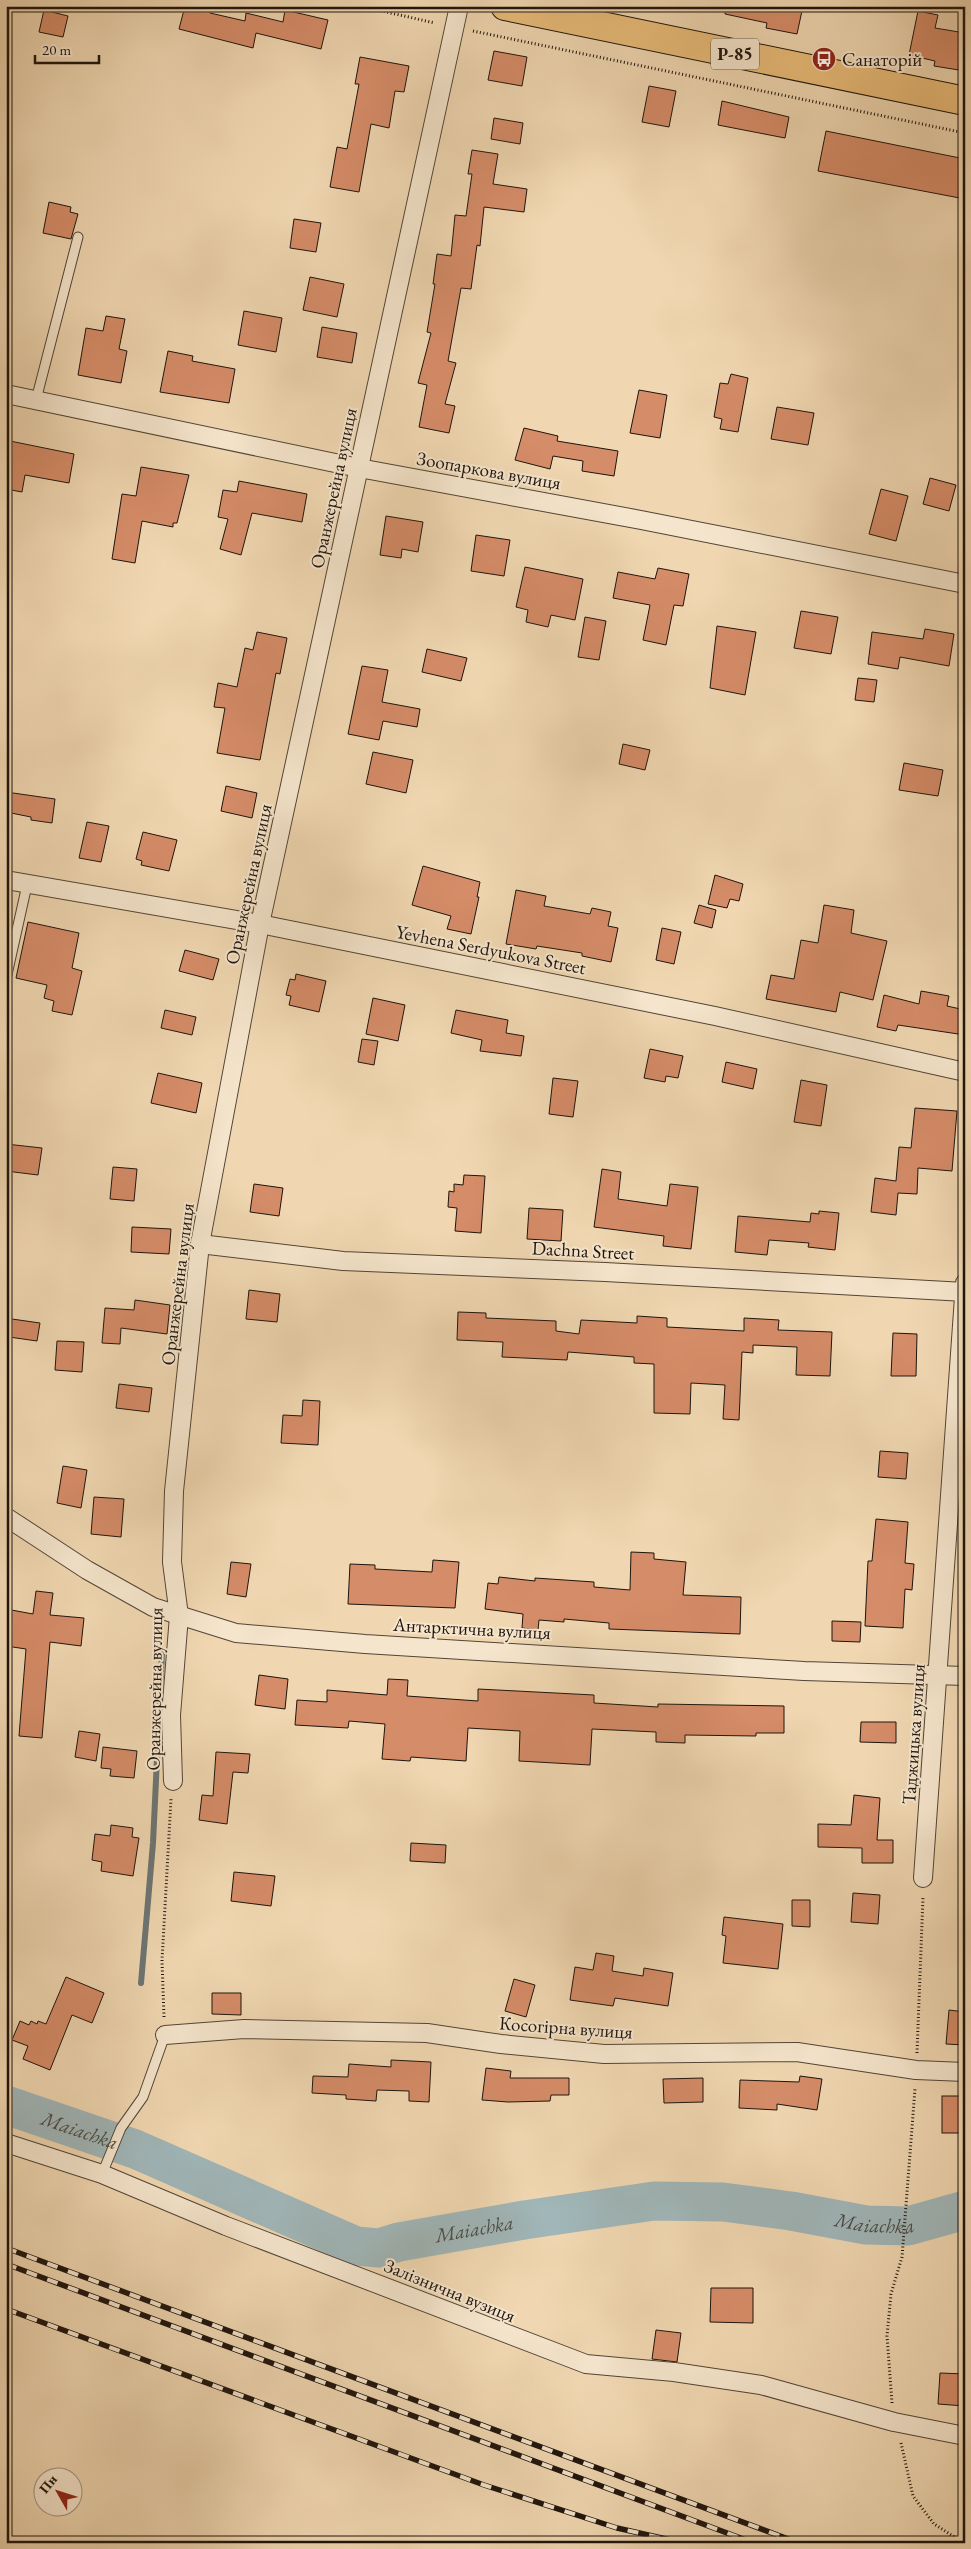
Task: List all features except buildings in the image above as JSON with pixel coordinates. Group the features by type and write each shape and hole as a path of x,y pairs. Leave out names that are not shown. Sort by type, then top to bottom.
{"main road":[{"name":"Р-85","path":"505,6 965,101"}],"street":[{"name":"Оранжерейна вулиця","path":"173,1781 171,1715 179,1616 172,1562 174,1491 200,1244 260,924 458,6"},
{"name":"Зоопаркова вулиця","path":"6,394 359,468 631,518 965,584"},
{"name":"Yevhena Serdyukova Street","path":"6,880 260,924 714,1016 965,1072"},
{"name":"Dachna Street","path":"200,1244 343,1261 964,1289"},
{"name":"Таджицька вулиця","path":"923,1878 939,1675 964,1289"},
{"name":"Антарктична вулиця","path":"6,1517 87,1570 153,1607 236,1633 365,1644 804,1670 965,1676"},
{"name":"Косогірна вулиця","path":"165,2034 244,2029 427,2033 501,2044 604,2054 797,2052 916,2070 965,2072"},
{"name":"Залізнична вузиця","path":"6,2143 106,2166 226,2226 586,2364 674,2372 761,2385 894,2422 965,2436"}],"lane":[{"path":"36,400 78,237"},
{"path":"6,979 27,885"},
{"path":"106,2166 121,2128 143,2097 165,2034"}],"path":[{"path":"360,6 965,133"},
{"path":"165,2034 162,1960 168,1833 173,1781"},
{"path":"923,1878 916,2070 902,2257 892,2294 887,2336 894,2422 900,2439 913,2496 934,2524 964,2543"}],"waterway":[{"path":"141,1983 153,1843 162,1654"},
{"name":"Maiachka","path":"6,2105 135,2149 356,2246 379,2248 399,2242 524,2220 654,2201 723,2202 791,2211 866,2225 908,2226 965,2210"}],"railway":[{"path":"6,2248 799,2543"},
{"path":"6,2264 754,2543"},
{"path":"6,2309 484,2485 617,2528 684,2543"}],"place":[{"name":"Санаторій","path":"824,59"}]}
